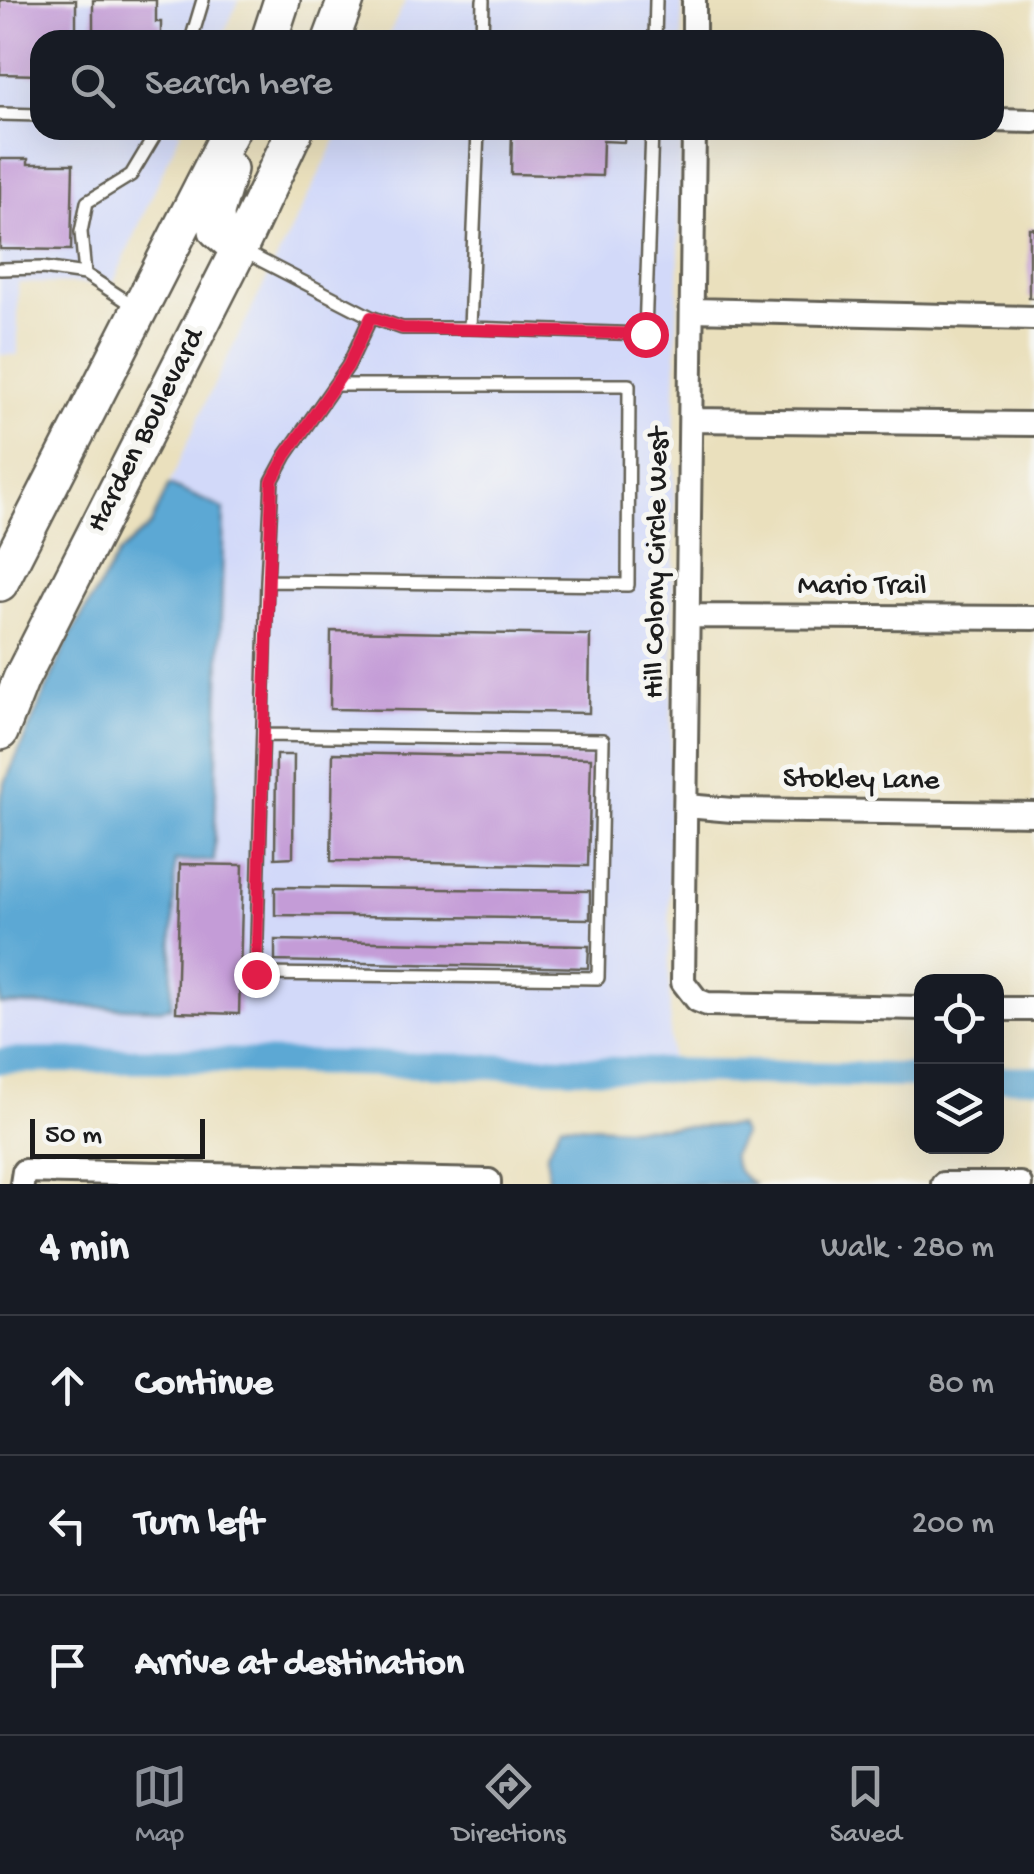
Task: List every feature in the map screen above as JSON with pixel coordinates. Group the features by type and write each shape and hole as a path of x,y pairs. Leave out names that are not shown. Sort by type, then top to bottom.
{"main road":[{"path":"272,30 282,0"},
{"path":"336,30 346,0"},
{"name":"Harden Boulevard","path":"0,583 226,140"},
{"path":"239,249 216,230 216,213 240,140"},
{"name":"Harden Boulevard","path":"0,732 21,679 290,140"}],"street":[{"path":"694,0 694,30"},
{"path":"1004,120 1034,121"},
{"name":"Hill Colony Circle West","path":"694,140 681,972 692,994 707,1004 914,1008"},
{"path":"693,310 1034,318"},
{"path":"691,420 1034,424"},
{"name":"Mario Trail","path":"689,616 1034,618"},
{"name":"Stokley Lane","path":"686,806 1034,814"},
{"path":"1004,1009 1034,1009"},
{"path":"22,1184 24,1171 490,1184"},
{"path":"943,1184 1020,1184"}],"lane":[{"path":"194,30 203,0"},
{"path":"482,30 484,0"},
{"path":"654,30 656,0"},
{"path":"0,114 30,115"},
{"path":"85,274 81,232 87,202 131,175 152,140"},
{"path":"470,328 478,140"},
{"path":"239,249 371,317 402,328 645,334 652,140"},
{"path":"0,268 43,268 85,274 140,309"},
{"path":"264,734 602,740 598,978 256,974 272,481 348,366 371,317"},
{"path":"267,581 628,585 629,385 335,385"}],"shaded area":[{"path":"0,0 239,0 226,30 30,30 30,140 177,140 113,284 18,283 18,355 0,355"},
{"path":"406,0 682,0 682,30 391,30"},
{"path":"336,140 682,140 675,411 671,1072 0,1066 0,1004 171,1007 175,861 214,861 224,509 169,485 209,395"}],"water":[{"path":"169,485 224,509 214,861 175,861 171,1007 0,1004 0,803 4,785 70,636 119,553 150,526"},
{"path":"561,1124 627,1128 738,1126 743,1135 733,1160 740,1173 755,1184 548,1184 547,1152"}],"building":[{"path":"0,0 76,0 76,30 30,30 30,75 0,74"},
{"path":"93,0 156,0 156,22 161,22 161,30 93,30"},
{"path":"512,140 624,140 603,141 602,176 511,174"},
{"path":"0,159 28,159 28,164 73,164 71,250 0,249"},
{"path":"1029,228 1034,228 1034,298 1029,298"},
{"path":"331,631 590,635 589,713 330,709"},
{"path":"333,753 591,758 588,866 331,861"},
{"path":"276,755 294,755 293,857 275,858"},
{"path":"180,864 243,865 239,1014 176,1012"},
{"path":"275,887 590,891 590,919 275,915"},
{"path":"275,940 589,946 588,968 275,961"}],"waterway":[{"path":"0,1061 186,1060 914,1076"},
{"path":"1004,1078 1034,1078"}],"route":[{"path":"256,974 272,481 286,455 348,366 371,317 402,328 645,334"}]}
